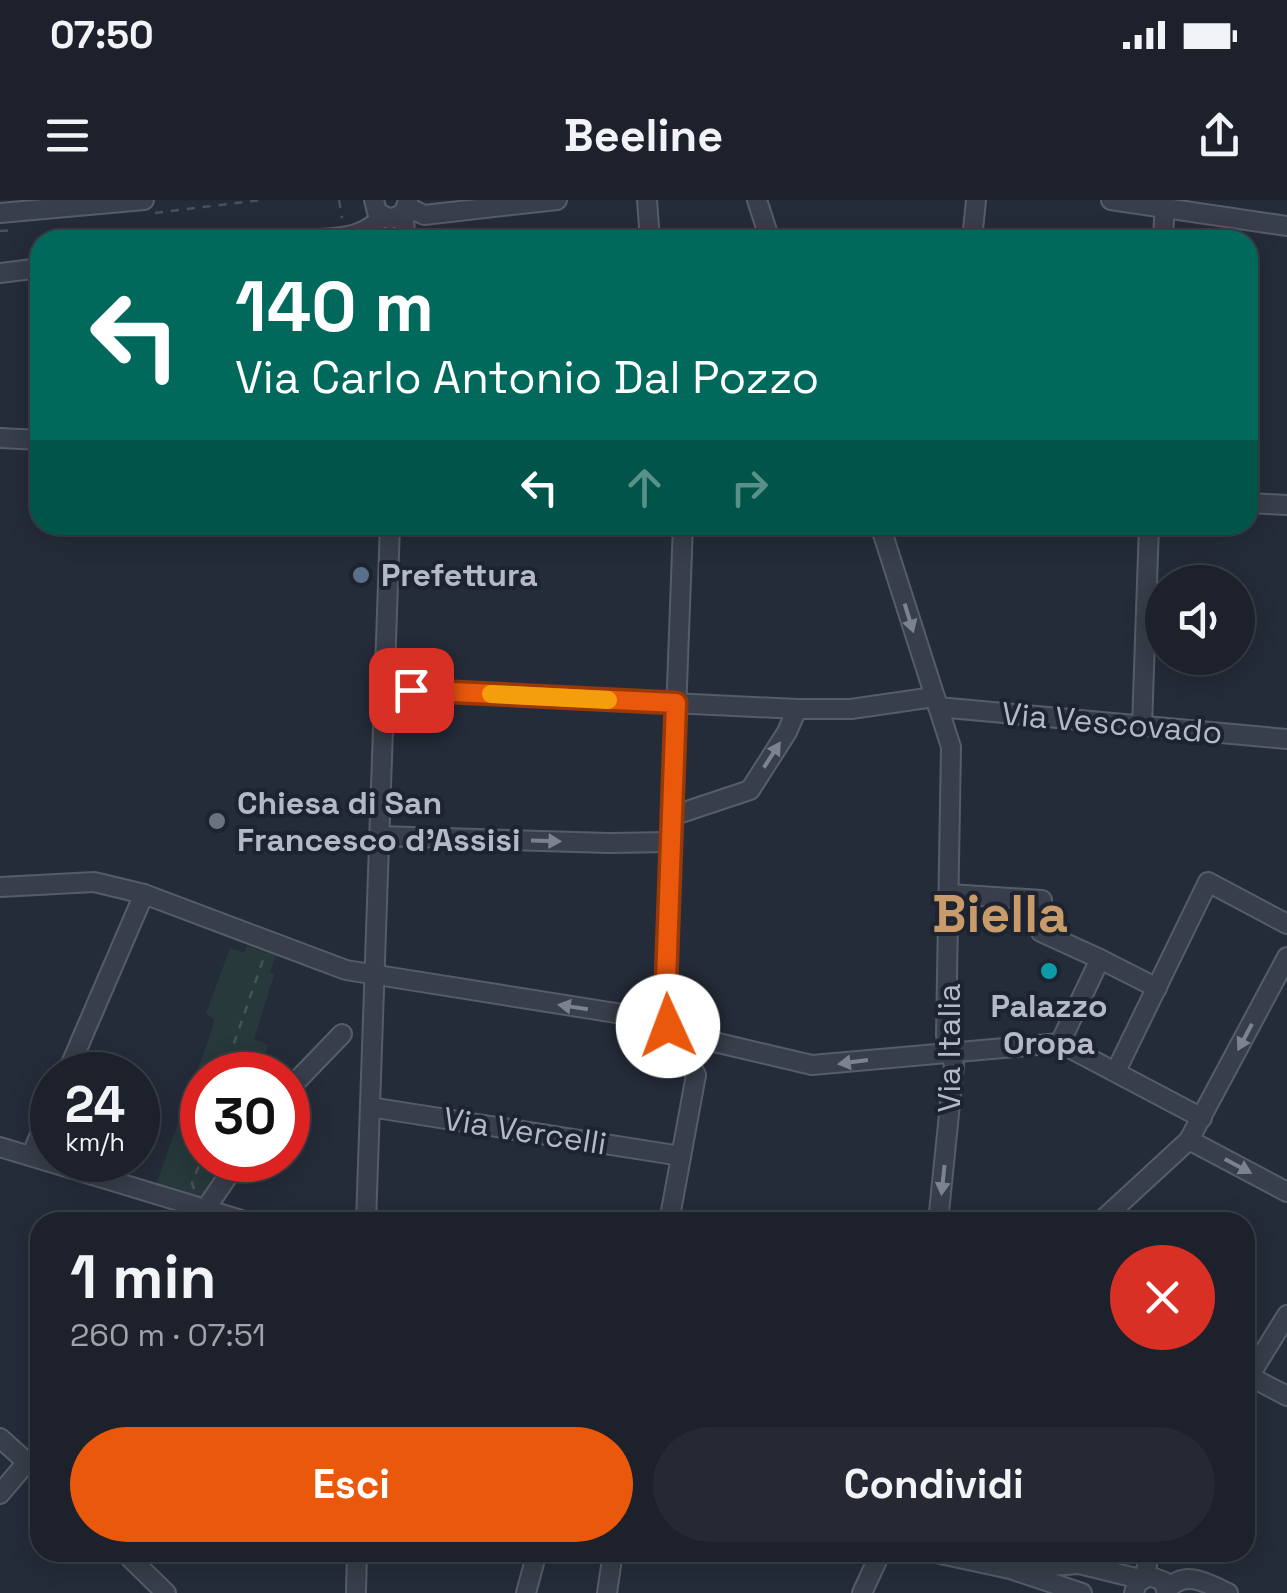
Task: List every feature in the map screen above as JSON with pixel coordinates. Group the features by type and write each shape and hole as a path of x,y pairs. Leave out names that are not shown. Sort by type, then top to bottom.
{"street":[{"path":"42,200 84,206"},
{"path":"0,213 144,200"},
{"path":"342,230 392,209 424,216 557,200"},
{"path":"647,200 649,230"},
{"path":"757,200 767,230"},
{"path":"973,230 976,200"},
{"path":"1111,200 1164,204 1287,226"},
{"path":"1163,230 1164,204"},
{"path":"0,273 30,269"},
{"path":"0,438 30,440"},
{"path":"1258,504 1287,505"},
{"path":"366,1212 370,1106 358,1032 374,977 390,535"},
{"path":"671,1212 696,1075 668,1026 665,1009 683,535"},
{"name":"Via Italia","path":"883,535 951,747 946,1034 954,1065 939,1212"},
{"path":"1142,726 1149,535"},
{"name":"Via Vescovado","path":"384,689 797,709 936,702 1287,739"},
{"path":"672,816 750,790 797,709"},
{"path":"379,836 672,842"},
{"path":"0,887 94,882 144,894 346,970 641,1017 714,1042 812,1065 1060,1042 1202,1118"},
{"path":"1116,1071 1208,882 1287,924"},
{"path":"76,1052 144,894"},
{"path":"950,894 1042,900 1040,932 1158,988"},
{"path":"1111,1212 1189,1140 1287,957"},
{"path":"1060,1042 1100,960"},
{"path":"310,1072 358,1032"},
{"name":"Via Vercelli","path":"370,1106 681,1156"},
{"path":"1189,1140 1287,1192"},
{"path":"0,1147 30,1156"},
{"path":"111,1182 216,1212"},
{"path":"201,1207 221,1182"},
{"path":"1255,1363 1287,1315"},
{"path":"1255,1378 1287,1396"},
{"path":"0,1438 30,1465"},
{"path":"0,1494 30,1470"},
{"path":"134,1562 166,1593"},
{"path":"356,1593 357,1562"},
{"path":"526,1593 534,1562"},
{"path":"608,1593 612,1562"},
{"path":"862,1593 876,1562"},
{"path":"978,1562 1082,1593"},
{"path":"1010,1569 1079,1564 1140,1583 1159,1578 1167,1591 1174,1582 1191,1577 1228,1593"}],"path":[{"path":"232,1052 270,941"},
{"path":"192,1182 201,1207"}],"shaded area":[{"path":"247,946 276,956 254,1039 268,1045 266,1052 204,1052 214,1018 206,1014 230,948 244,953"},
{"path":"180,1118 180,1182 214,1182 201,1200 155,1187"}],"slow traffic":[{"path":"491,694 608,700"}],"place":[{"name":"Prefettura","path":"361,575"},
{"name":"Chiesa di San Francesco d’Assisi","path":"217,821"},
{"name":"Palazzo Oropa","path":"1049,971"}],"district":[{"name":"Biella","path":"1000,914"}],"route":[{"path":"411,690 676,703 665,1009 668,1026"}]}
